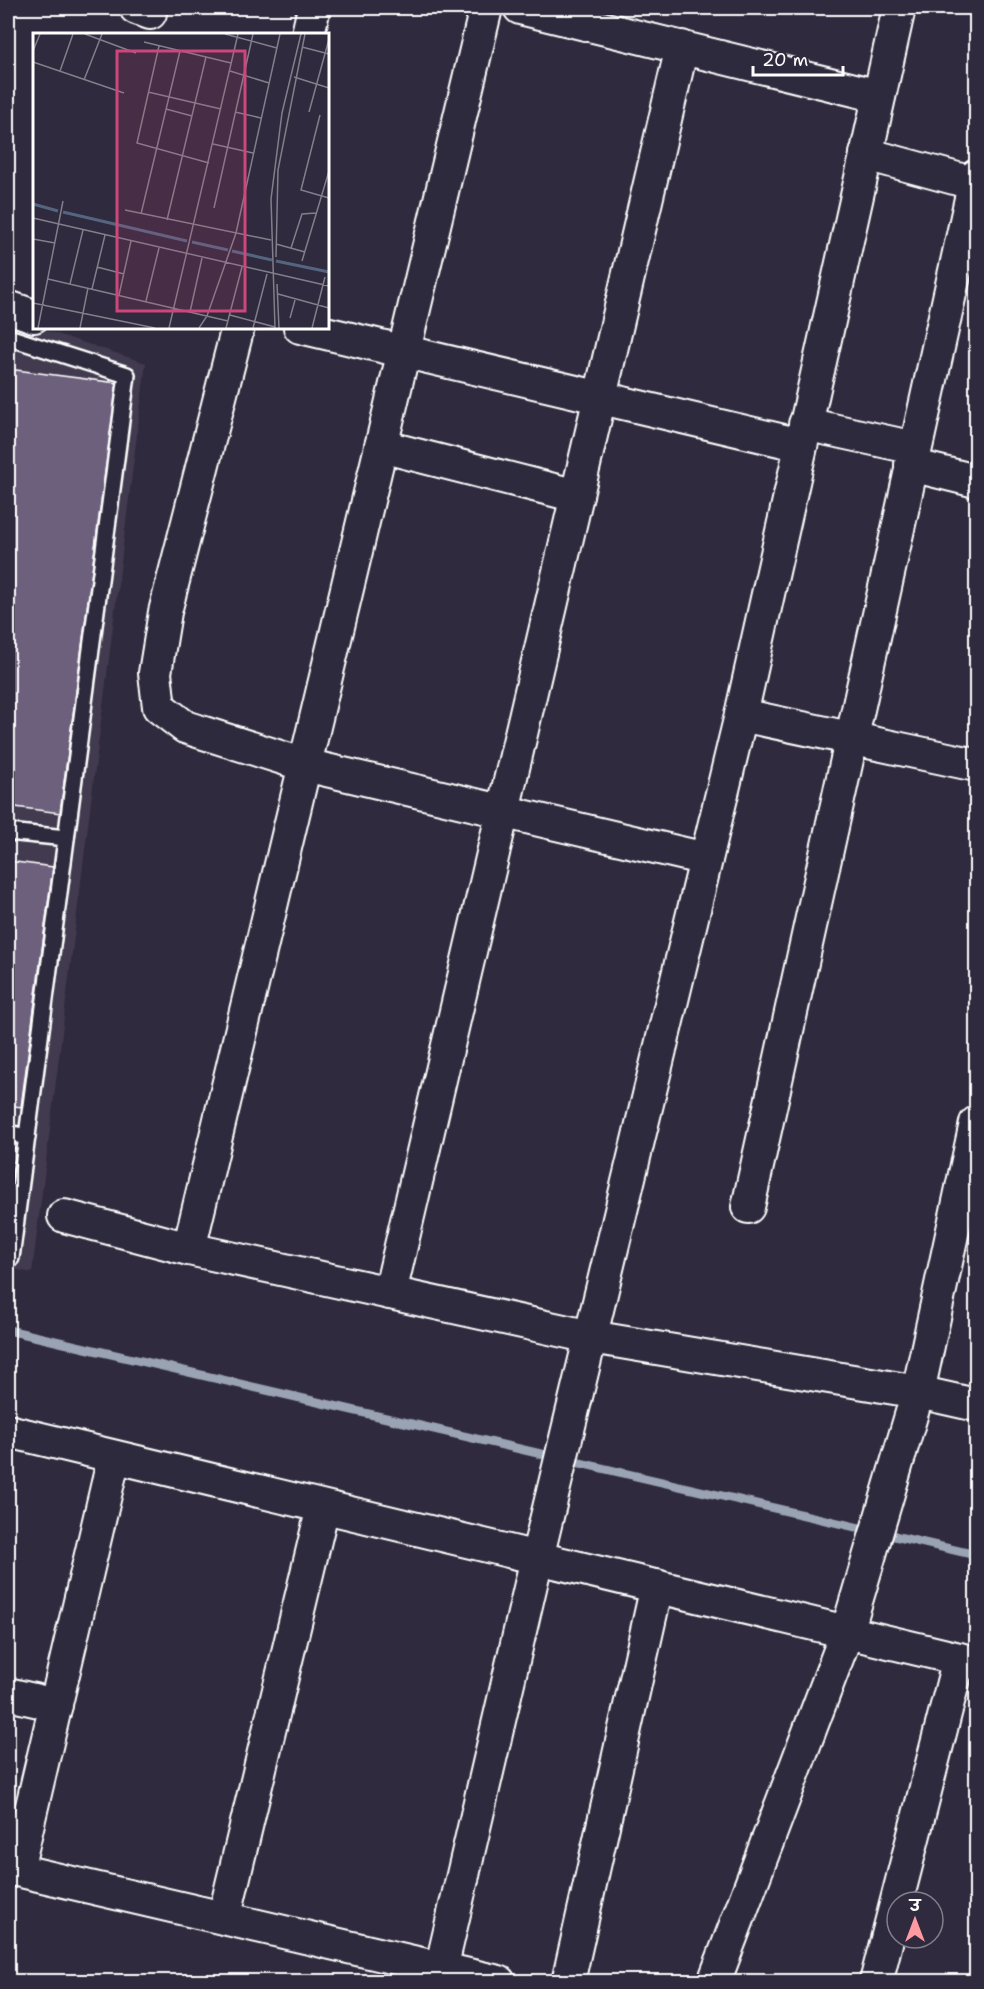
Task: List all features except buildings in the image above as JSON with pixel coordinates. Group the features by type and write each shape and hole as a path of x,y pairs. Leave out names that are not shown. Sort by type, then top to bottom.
{"street":[{"path":"308,33 314,8"},
{"path":"189,1249 486,8"},
{"path":"520,8 879,96"},
{"path":"440,1974 537,1558 741,715 899,8"},
{"path":"390,1293 682,47"},
{"path":"748,1207 913,456 976,181 866,154"},
{"path":"8,307 33,316"},
{"path":"238,328 165,612 155,673 159,706 186,727 305,765 706,859"},
{"path":"304,328 600,398 913,456 976,481"},
{"path":"381,446 577,496"},
{"path":"741,715 976,765"},
{"path":"714,1982 847,1632 918,1392 976,1123"},
{"path":"64,1216 189,1249 591,1337 918,1392 976,1405"},
{"path":"8,1431 968,1661 876,1982"},
{"path":"114,1456 56,1705 12,1869 224,1918 440,1974 499,1982"},
{"path":"224,1918 323,1507"},
{"path":"568,1982 657,1587"},
{"path":"8,1694 56,1705"}],"lane":[{"path":"8,337 127,375 11,1258 8,1257"},
{"path":"8,832 66,838"},
{"path":"8,1133 27,1137"}],"shaded area":[{"path":"8,318 146,363 32,1273 8,1268"}],"waterway":[{"path":"8,1330 976,1555"}]}
